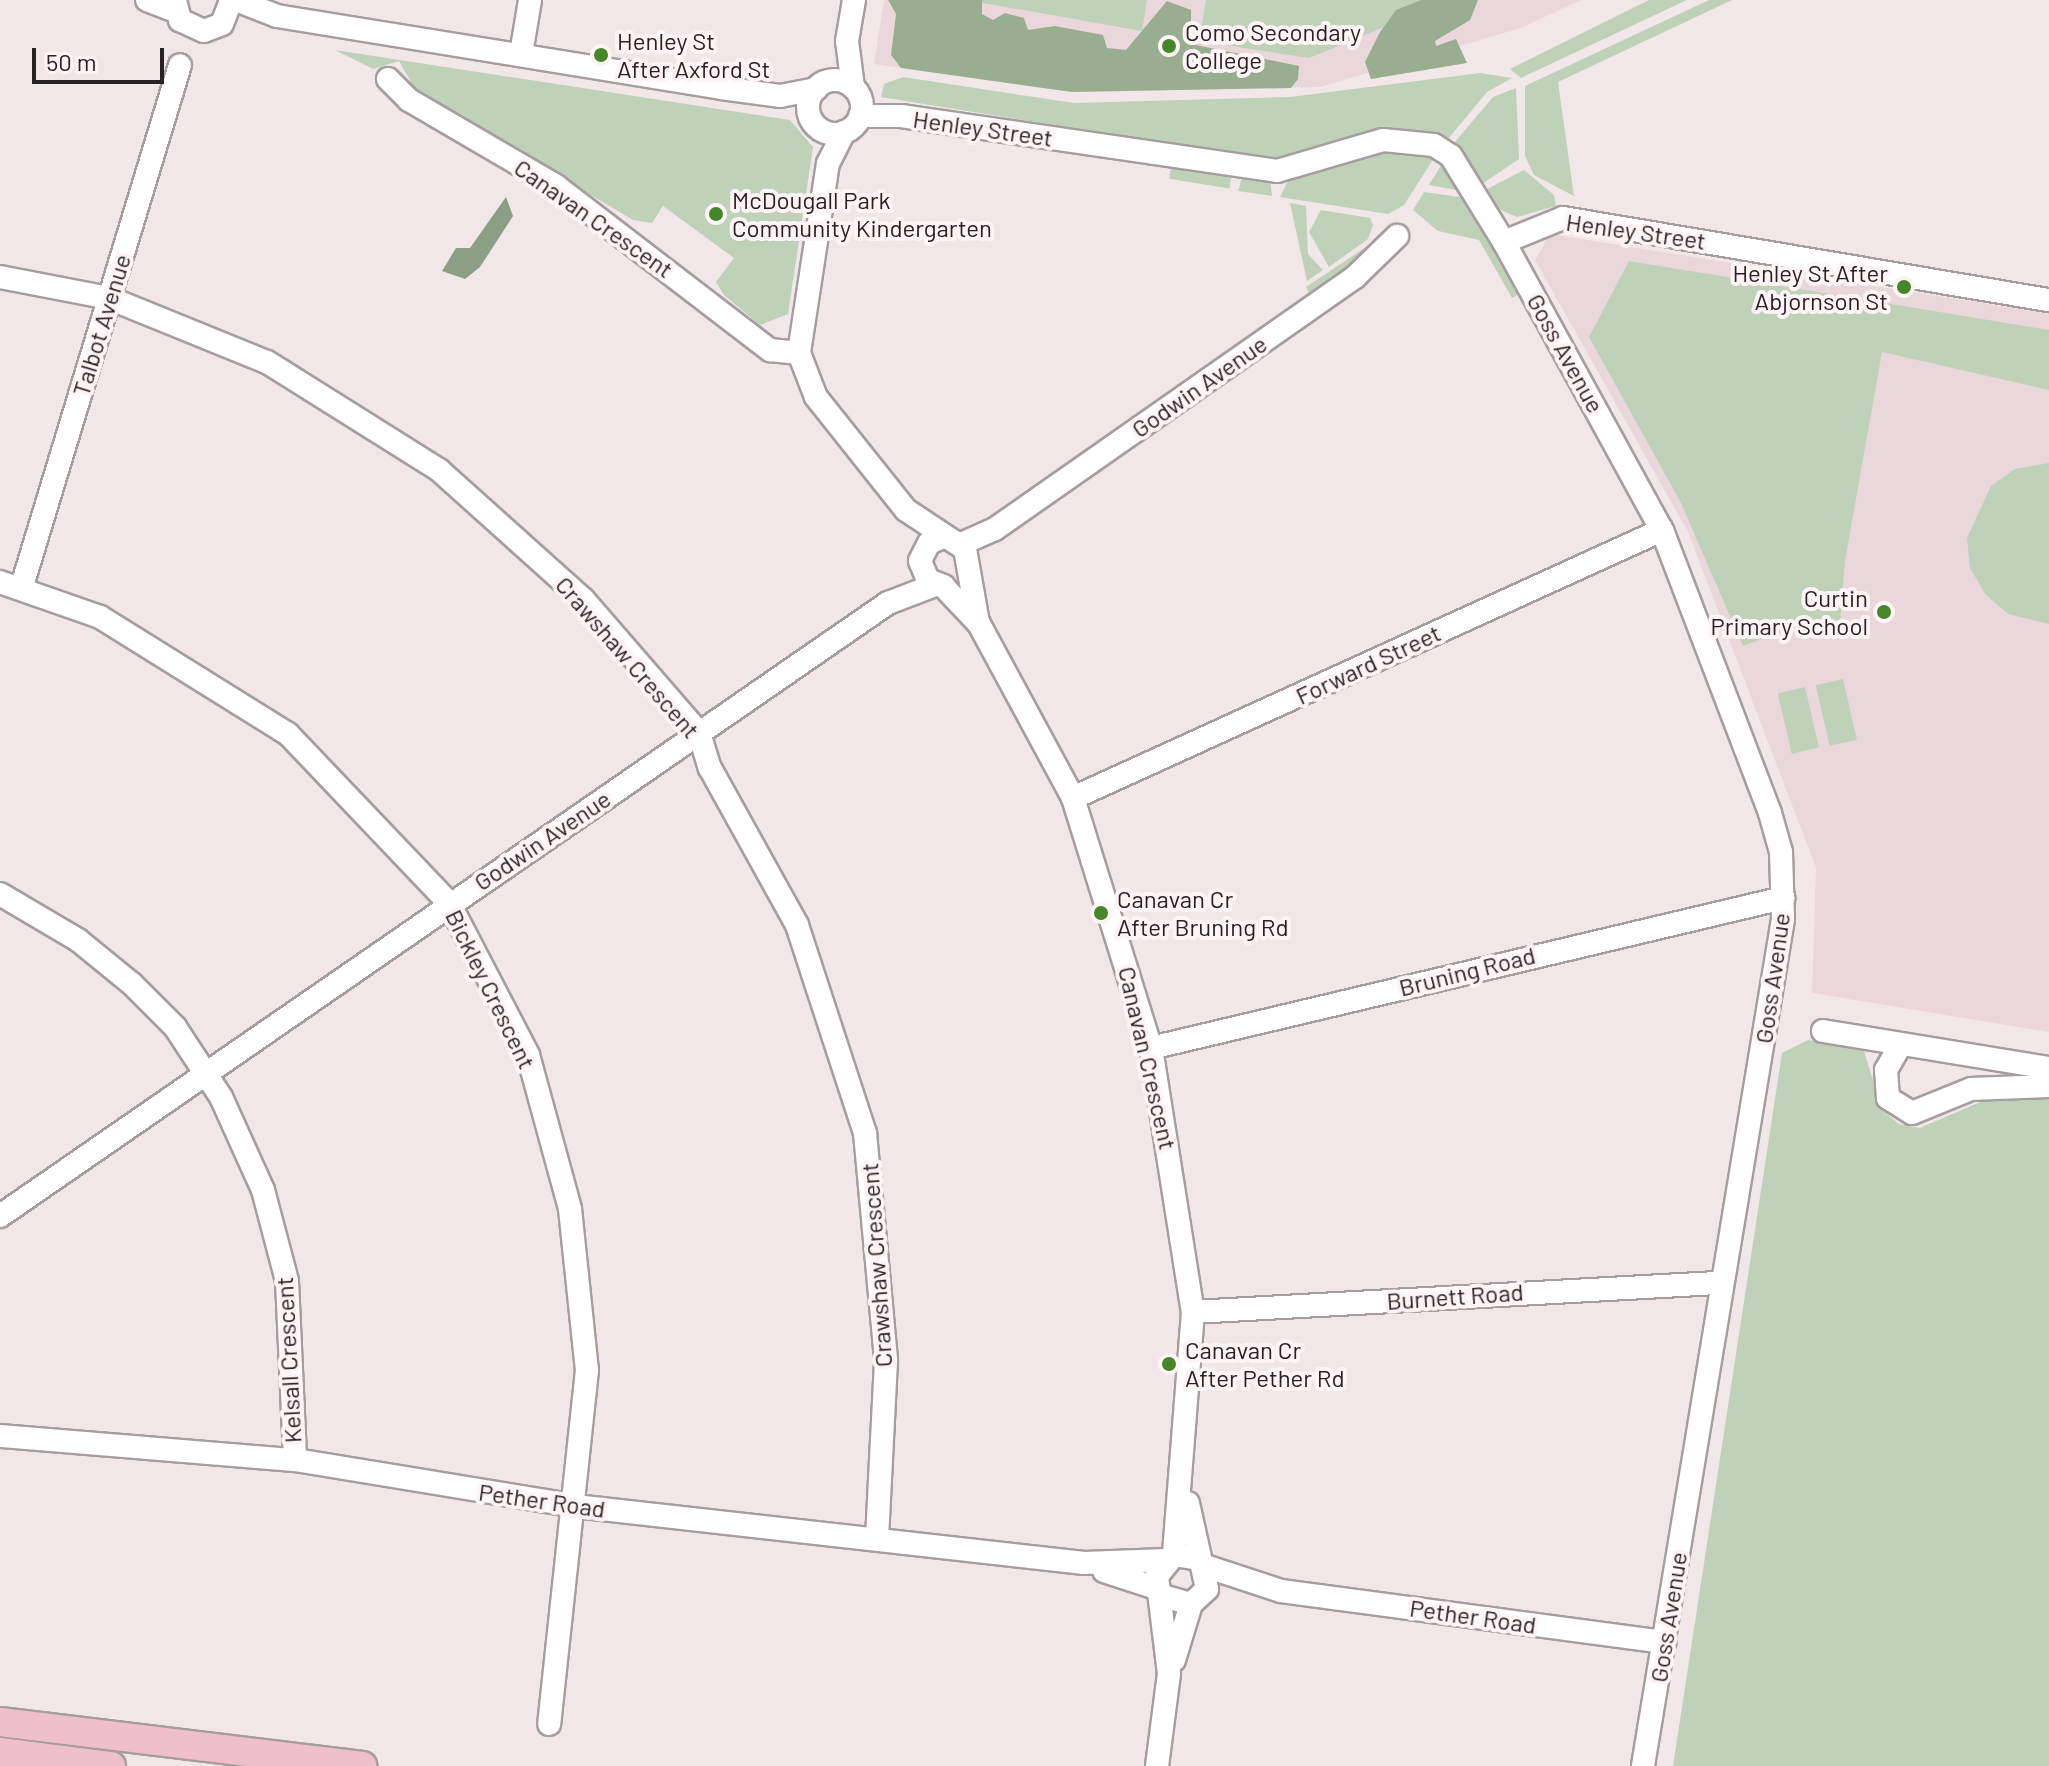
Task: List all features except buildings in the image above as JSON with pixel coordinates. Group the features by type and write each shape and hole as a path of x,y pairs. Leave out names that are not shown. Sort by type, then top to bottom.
{"main road":[{"path":"0,1722 362,1766"},
{"path":"0,1752 111,1766"}],"street":[{"path":"147,0 176,6 204,31 231,7 780,96 842,114"},
{"path":"521,54 530,0"},
{"path":"799,344 828,163 842,114 847,41 854,0"},
{"path":"780,96 821,85 847,41"},
{"name":"Talbot Avenue","path":"11,584 109,298 180,65"},
{"name":"Canavan Crescent","path":"388,79 409,100 556,186 753,339 799,344 816,397 906,510 960,553 979,624 1073,798 1151,1048 1193,1312 1184,1474 1161,1593 1169,1674"},
{"path":"821,85 842,114"},
{"name":"Henley Street","path":"821,85 842,114 901,116 1277,171 1383,140 1419,140 1451,156 1504,242 1563,218 2049,300"},
{"name":"Godwin Avenue","path":"960,553 1355,277 1397,236"},
{"name":"Goss Avenue","path":"1504,242 1662,530 1770,813 1783,898 1766,1030 1717,1283 1665,1642 1643,1766"},
{"name":"Crawshaw Crescent","path":"0,277 109,298 267,362 439,470 583,599 699,733 710,768 797,925 865,1133 886,1361 877,1536"},
{"name":"Canavan Crescent","path":"906,510 922,558 939,586 979,624"},
{"name":"Forward Street","path":"1073,798 1662,530"},
{"path":"922,558 960,553"},
{"path":"939,586 960,553"},
{"name":"Godwin Avenue","path":"888,603 922,558"},
{"name":"Bickley Crescent","path":"11,584 179,661 288,734 449,903 528,1055 570,1209 587,1370 575,1506 549,1724"},
{"name":"Godwin Avenue","path":"0,1216 449,903 888,603 939,586"},
{"name":"Kelsall Crescent","path":"0,894 105,959 167,1018 206,1072 263,1190 287,1281 295,1460"},
{"name":"Bruning Road","path":"1151,1048 1783,898"},
{"path":"1823,1031 2049,1068"},
{"path":"1901,1044 1886,1070 1888,1098 1912,1113 1971,1089 2049,1086"},
{"name":"Burnett Road","path":"1193,1312 1717,1283"},
{"name":"Pether Road","path":"0,1436 295,1460 575,1506 877,1536 1084,1563 1170,1557"},
{"name":"Canavan Crescent","path":"1157,1766 1169,1674 1194,1602 1207,1589 1184,1474"},
{"path":"1170,1557 1202,1563"},
{"name":"Pether Road","path":"1084,1563 1161,1593"},
{"name":"Pether Road","path":"1202,1563 1281,1591"},
{"name":"Pether Road","path":"1194,1602 1218,1591 1281,1591 1665,1642"},
{"path":"1161,1593 1194,1602"}],"shaded area":[{"name":"Como Secondary College","path":"884,0 1581,0 1521,28 1320,87 1072,92 874,64"},
{"path":"888,0 982,0 982,14 993,20 1005,13 1024,18 1028,30 1055,26 1103,35 1107,48 1126,50 1167,1 1191,10 1191,44 1299,66 1298,79 1291,88 1072,92 901,68 891,55 896,14"},
{"path":"966,0 1147,0 1142,31"},
{"path":"1206,0 1450,0 1309,58 1199,41"},
{"path":"1421,0 1478,0 1470,20 1435,41 1436,46 1456,39 1467,63 1371,79 1365,62 1380,32 1396,10"},
{"path":"1649,0 1687,0 1521,78 1510,69"},
{"path":"1709,0 1732,0 1558,82 1574,196 1534,175 1525,156 1525,86"},
{"path":"335,50 790,120 813,147 788,314 760,325 724,295 716,282 734,258 663,206 652,223 633,220 416,91 399,61 373,69"},
{"path":"1480,73 1512,78 1487,92 1448,139 1390,127 1275,161 881,97 884,84 903,77 1074,103 1290,97"},
{"path":"1516,88 1519,159 1482,184 1454,143 1493,97"},
{"path":"1381,151 1434,158 1404,205 1388,214 1280,197 1289,179"},
{"path":"1442,164 1451,171 1462,191 1429,185"},
{"path":"1171,167 1231,177 1229,188 1169,179"},
{"path":"1524,170 1554,195 1556,206 1517,217 1498,209 1487,189"},
{"path":"1242,178 1270,180 1272,196 1238,191"},
{"path":"1424,192 1467,198 1524,291 1512,298 1479,240 1438,231 1413,210"},
{"path":"506,197 513,216 480,267 465,279 442,271 456,248 470,248"},
{"path":"1290,203 1306,206 1308,254 1323,270 1307,281"},
{"path":"1321,210 1370,218 1373,225 1368,239 1329,267 1309,232"},
{"name":"Curtin Primary School","path":"1550,234 2049,314 2049,1032 1812,993 1816,868 1688,532 1535,260"},
{"path":"1372,243 1365,255 1313,300 1306,287"},
{"path":"1629,261 2049,330 2049,390 1882,352 1845,561 1839,637 1791,628 1743,646 1681,503 1589,337"},
{"path":"2049,463 2049,624 2008,614 1985,594 1970,568 1967,538 1991,486 2015,469"},
{"path":"1843,679 1857,739 1830,746 1816,685"},
{"path":"1805,687 1819,747 1792,754 1778,693"},
{"path":"1808,1040 1864,1051 1882,1110 1899,1124 1920,1128 1987,1099 2049,1099 2049,1766 1673,1766 1782,1053"}],"place":[{"name":"Como Secondary College","path":"1169,46"},
{"name":"Henley St After Axford St","path":"601,55"},
{"name":"McDougall Park Community Kindergarten","path":"716,214"},
{"name":"Henley St After Abjornson St","path":"1904,287"},
{"name":"Curtin Primary School","path":"1884,612"},
{"name":"Canavan Cr After Bruning Rd","path":"1101,913"},
{"name":"Canavan Cr After Pether Rd","path":"1169,1364"}]}
